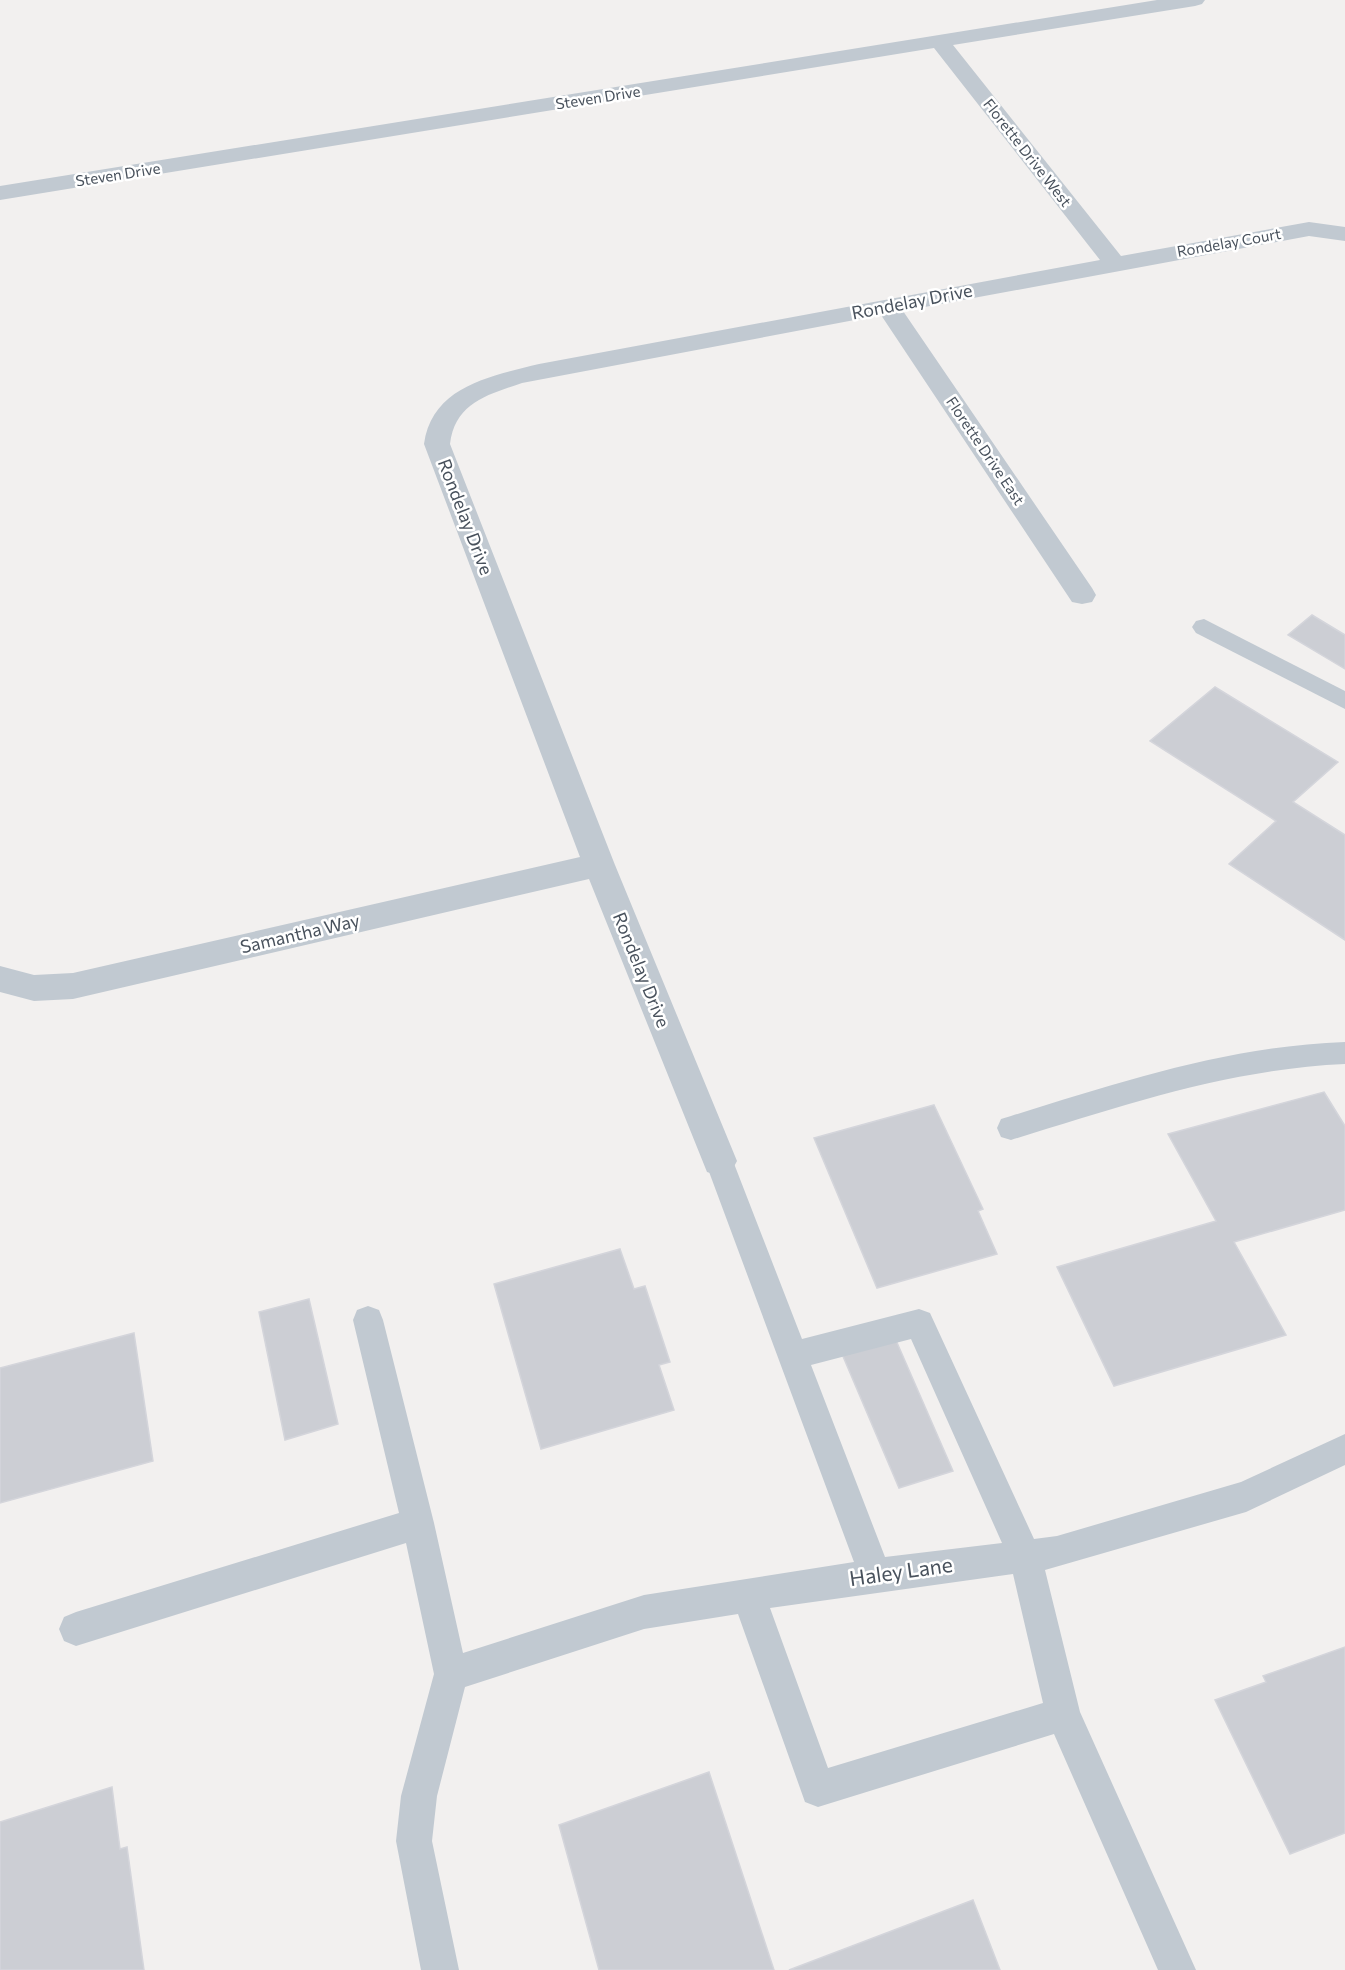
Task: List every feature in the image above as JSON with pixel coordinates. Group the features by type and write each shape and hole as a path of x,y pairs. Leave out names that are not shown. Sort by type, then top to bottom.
{"street":[{"name":"Steven Drive","path":"0,193 1196,0"},
{"name":"Florette Drive West","path":"940,42 1114,263"},
{"name":"Rondelay Court","path":"1114,263 1309,229 1345,234"},
{"name":"Rondelay Drive","path":"718,1161 598,865 437,444 440,425 452,407 471,393 492,383 607,358 1114,263"},
{"name":"Florette Drive East","path":"888,307 1082,595"},
{"name":"Samantha Way","path":"0,979 34,988 73,986 598,865"}],"lane":[{"path":"1204,627 1345,701"},
{"path":"1011,1128 1193,1074 1305,1052 1345,1053"},
{"path":"718,1161 875,1575"},
{"path":"368,1320 418,1523 451,1674 418,1796 414,1841 440,1970"},
{"path":"792,1356 920,1323 1025,1556 1063,1714 1177,1970"},
{"name":"Haley Lane","path":"451,1674 644,1612 875,1575 1057,1552 1245,1496 1345,1449"},
{"path":"76,1629 418,1523"},
{"path":"748,1594 818,1789 1063,1714"}],"building":[{"path":"1312,615 1345,635 1345,669 1288,635"},
{"path":"1215,687 1338,762 1293,802 1345,835 1345,940 1229,864 1276,821 1150,741"},
{"path":"1324,1092 1345,1126 1345,1210 1234,1242 1286,1335 1114,1386 1057,1267 1216,1221 1168,1134"},
{"path":"934,1105 983,1209 978,1211 997,1254 877,1288 814,1138"},
{"path":"620,1249 634,1289 645,1286 670,1362 659,1365 674,1410 541,1449 494,1284"},
{"path":"309,1299 338,1424 285,1440 259,1312"},
{"path":"134,1333 153,1461 0,1503 0,1368"},
{"path":"895,1338 953,1471 899,1488 842,1354"},
{"path":"1345,1647 1345,1833 1290,1854 1215,1700 1266,1682 1263,1676"},
{"path":"709,1772 774,1970 599,1970 559,1825"},
{"path":"112,1787 120,1849 127,1847 144,1970 0,1970 0,1822"},
{"path":"973,1900 1000,1970 789,1970"}]}
